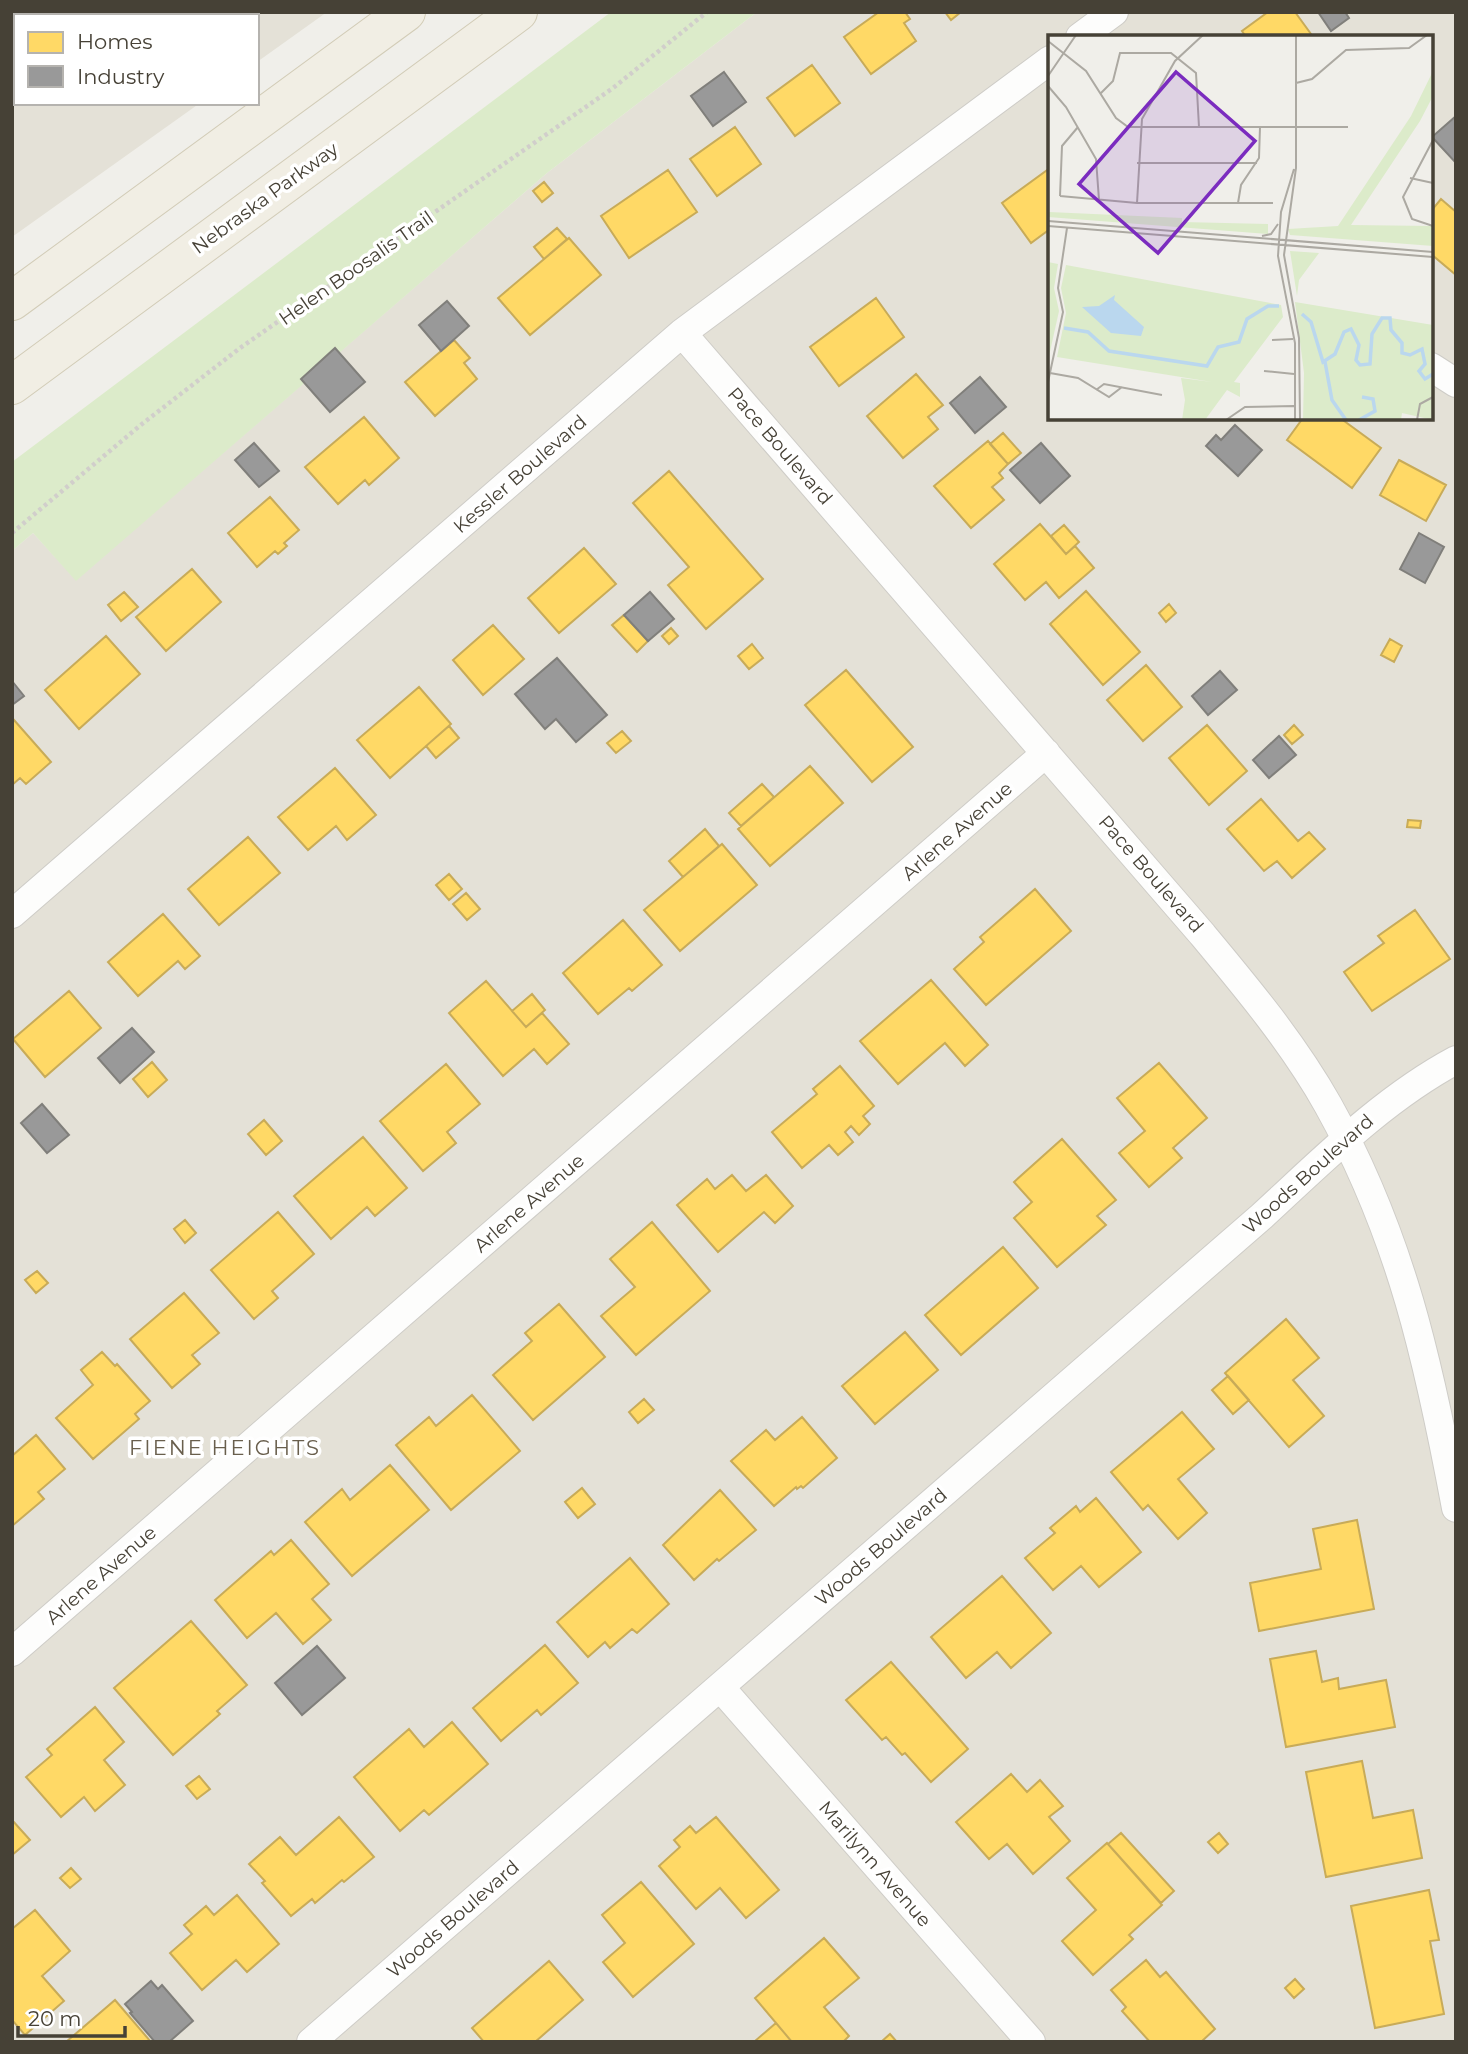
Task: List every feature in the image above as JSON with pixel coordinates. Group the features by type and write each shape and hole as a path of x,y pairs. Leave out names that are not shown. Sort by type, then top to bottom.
{"main road":[{"path":"12,301 405,12"},
{"name":"Nebraska Parkway","path":"12,385 518,12"}],"street":[{"path":"1085,35 1113,23"},
{"name":"Kessler Boulevard","path":"12,914 682,333 1048,61"},
{"name":"Pace Boulevard","path":"682,333 1202,934 1270,1018 1326,1102 1388,1235 1420,1335 1456,1508"},
{"path":"1433,368 1456,383"},
{"name":"Arlene Avenue","path":"12,1652 1046,753"},
{"name":"Woods Boulevard","path":"312,2042 1252,1225 1346,1140 1429,1074 1456,1060"},
{"name":"Marilynn Avenue","path":"720,1687 1031,2042"}],"path":[{"name":"Helen Boosalis Trail","path":"12,533 142,424 240,348 613,88 707,12"}],"shaded area":[{"path":"12,12 327,12 259,61 259,14 14,14 14,105 197,105 12,237"},
{"name":"FIENE HEIGHTS","path":"757,12 1456,12 1456,2042 12,2042 12,551 33,533 76,580 547,173"}],"green space":[{"path":"611,12 757,12 547,173 76,581 33,533 12,551 12,462"}],"building: Homes":[{"path":"879,12 905,12 910,19 904,23 916,41 871,74 844,37"},
{"path":"945,12 961,12 951,20"},
{"path":"1268,12 1295,12 1311,34 1245,35 1242,31"},
{"path":"812,65 840,103 795,136 767,98"},
{"path":"735,127 761,164 717,196 690,159"},
{"path":"1048,169 1048,230 1031,243 1002,203"},
{"path":"668,170 697,212 629,258 601,216"},
{"path":"544,182 553,193 542,202 533,191"},
{"path":"1441,199 1456,212 1456,275 1433,256 1433,209"},
{"path":"557,228 567,239 544,259 534,247"},
{"path":"569,238 601,275 530,335 498,298"},
{"path":"876,298 904,337 839,386 810,347"},
{"path":"454,340 470,358 464,363 477,379 435,416 405,382"},
{"path":"916,374 943,405 928,417 938,429 903,458 867,416"},
{"path":"364,417 399,458 369,485 365,480 338,504 305,467"},
{"path":"1302,420 1343,420 1381,448 1352,488 1287,440"},
{"path":"1003,433 1021,453 1008,464 990,444"},
{"path":"988,441 1008,464 999,473 1003,478 992,487 1004,500 971,528 934,486"},
{"path":"1399,460 1446,485 1426,521 1380,495"},
{"path":"669,471 763,579 706,629 668,585 689,567 633,503"},
{"path":"270,497 299,530 284,543 287,546 278,554 275,551 257,567 228,533"},
{"path":"1040,524 1066,554 1075,546 1094,568 1059,598 1046,582 1025,600 994,564"},
{"path":"1064,525 1079,542 1066,554 1051,536"},
{"path":"584,548 616,584 559,633 528,598"},
{"path":"192,569 221,602 166,651 136,617"},
{"path":"1086,591 1140,652 1103,685 1050,624"},
{"path":"124,592 138,607 121,621 108,605"},
{"path":"1169,604 1176,613 1166,622 1159,613"},
{"path":"624,615 648,641 637,652 612,625"},
{"path":"493,625 524,659 483,695 453,660"},
{"path":"671,628 678,636 669,644 662,636"},
{"path":"106,636 140,674 79,729 45,690"},
{"path":"1390,639 1402,646 1394,662 1381,655"},
{"path":"752,644 763,658 749,669 738,656"},
{"path":"1146,665 1182,707 1143,741 1107,700"},
{"path":"846,670 913,747 872,782 805,705"},
{"path":"419,687 451,724 390,778 357,740"},
{"path":"14,720 51,762 26,784 20,778 12,785"},
{"path":"1207,725 1247,771 1209,805 1169,758"},
{"path":"1294,725 1303,735 1292,744 1284,735"},
{"path":"449,726 459,738 436,758 426,746"},
{"path":"622,731 631,741 616,753 607,743"},
{"path":"810,766 843,803 770,866 738,829"},
{"path":"335,768 376,815 347,840 336,826 308,850 278,817"},
{"path":"762,784 774,797 741,826 729,813"},
{"path":"1261,799 1298,841 1309,832 1325,849 1292,878 1277,861 1264,871 1227,829"},
{"path":"1408,820 1421,821 1420,828 1407,827"},
{"path":"705,829 719,846 683,877 669,861"},
{"path":"248,837 280,873 219,925 188,889"},
{"path":"722,844 757,885 680,951 644,910"},
{"path":"449,874 462,889 449,900 436,885"},
{"path":"1035,889 1071,931 986,1005 954,969 984,942 980,937"},
{"path":"466,893 480,909 467,920 453,904"},
{"path":"1415,910 1450,959 1372,1011 1344,972 1384,943 1378,936"},
{"path":"163,914 200,956 185,969 178,961 138,996 108,962"},
{"path":"623,920 662,965 632,991 629,988 598,1014 563,973"},
{"path":"931,980 988,1045 965,1066 945,1043 898,1084 860,1041"},
{"path":"486,981 526,1027 542,1013 569,1044 547,1064 534,1049 503,1076 449,1013"},
{"path":"69,991 101,1028 45,1077 13,1039"},
{"path":"532,994 545,1010 526,1027 512,1011"},
{"path":"152,1062 167,1080 148,1097 133,1079"},
{"path":"1159,1063 1207,1118 1173,1148 1182,1158 1149,1187 1119,1153 1145,1131 1117,1098"},
{"path":"446,1064 480,1104 447,1132 456,1143 423,1171 380,1121"},
{"path":"840,1066 874,1106 863,1116 870,1124 859,1135 851,1126 845,1132 853,1142 838,1155 829,1145 802,1168 772,1132 817,1094 813,1089"},
{"path":"264,1120 282,1141 266,1155 248,1134"},
{"path":"363,1137 407,1188 375,1216 367,1207 331,1239 294,1196"},
{"path":"1062,1139 1116,1200 1097,1216 1106,1225 1057,1267 1014,1218 1032,1202 1014,1182"},
{"path":"732,1175 746,1191 766,1175 793,1206 775,1223 764,1212 718,1252 677,1205 707,1179 715,1189"},
{"path":"278,1212 314,1254 272,1291 278,1298 254,1319 211,1270"},
{"path":"185,1220 196,1233 185,1243 174,1229"},
{"path":"652,1222 710,1291 636,1355 601,1316 635,1287 610,1259"},
{"path":"1003,1247 1038,1288 961,1355 925,1315"},
{"path":"37,1271 48,1283 36,1293 25,1280"},
{"path":"184,1293 219,1333 192,1355 200,1364 172,1388 130,1339"},
{"path":"559,1304 605,1357 533,1420 493,1375 532,1341 525,1333"},
{"path":"1286,1319 1319,1358 1293,1380 1324,1416 1289,1447 1225,1373"},
{"path":"905,1332 938,1370 875,1424 842,1386"},
{"path":"102,1352 115,1366 117,1364 150,1401 135,1414 139,1419 93,1459 56,1418 93,1385 81,1370"},
{"path":"1228,1376 1249,1400 1233,1414 1212,1390"},
{"path":"472,1395 520,1451 451,1510 396,1445 429,1417 436,1426"},
{"path":"644,1399 654,1410 638,1423 629,1412"},
{"path":"1182,1412 1214,1449 1178,1479 1207,1513 1178,1539 1148,1505 1143,1510 1111,1472"},
{"path":"802,1417 837,1458 803,1488 796,1487 774,1506 731,1461 766,1430 775,1440"},
{"path":"36,1435 65,1469 38,1492 44,1499 12,1526 12,1456"},
{"path":"390,1465 429,1510 352,1576 305,1522 342,1489 350,1500"},
{"path":"582,1488 595,1504 578,1518 565,1502"},
{"path":"720,1490 756,1530 694,1580 663,1545"},
{"path":"1096,1498 1141,1552 1099,1587 1081,1566 1053,1590 1025,1558 1055,1533 1050,1528 1076,1506 1080,1512"},
{"path":"1357,1520 1374,1609 1259,1631 1250,1583 1321,1569 1313,1529"},
{"path":"291,1540 329,1584 312,1599 331,1620 303,1644 276,1613 247,1638 215,1600 271,1551 274,1555"},
{"path":"630,1558 669,1604 637,1633 632,1629 610,1648 605,1642 588,1657 557,1622"},
{"path":"1002,1576 1051,1633 1011,1668 997,1652 966,1678 931,1637"},
{"path":"191,1621 247,1685 217,1711 220,1714 173,1755 114,1688"},
{"path":"545,1645 578,1683 541,1715 537,1710 501,1741 473,1708"},
{"path":"1316,1651 1322,1682 1338,1678 1339,1689 1386,1680 1395,1727 1286,1747 1270,1659"},
{"path":"891,1662 968,1749 931,1782 905,1753 902,1755 886,1737 882,1740 846,1700"},
{"path":"95,1707 124,1742 104,1760 125,1785 95,1811 84,1797 61,1817 26,1777 52,1755 47,1749"},
{"path":"452,1722 488,1764 429,1815 424,1810 400,1831 354,1777 409,1729 424,1747"},
{"path":"1362,1761 1373,1818 1413,1810 1422,1858 1326,1877 1306,1772"},
{"path":"1011,1774 1027,1792 1040,1780 1063,1806 1049,1817 1070,1841 1033,1874 1007,1844 989,1859 956,1822"},
{"path":"199,1776 210,1789 197,1799 186,1786"},
{"path":"339,1817 374,1857 315,1903 312,1899 291,1916 249,1864 280,1837 296,1855"},
{"path":"716,1817 779,1890 746,1918 720,1888 696,1909 659,1866 680,1847 674,1840 690,1826 696,1833"},
{"path":"12,1820 30,1840 12,1855"},
{"path":"1121,1833 1174,1891 1161,1903 1108,1844"},
{"path":"1219,1833 1228,1844 1218,1853 1208,1842"},
{"path":"1107,1843 1162,1905 1129,1935 1133,1939 1093,1975 1062,1941 1096,1910 1067,1878"},
{"path":"71,1868 81,1879 70,1888 60,1878"},
{"path":"641,1882 694,1944 633,1997 603,1962 625,1943 602,1915"},
{"path":"1429,1890 1439,1940 1430,1941 1444,2014 1375,2028 1351,1906"},
{"path":"237,1895 279,1944 247,1972 236,1960 202,1990 170,1953 192,1934 184,1925 206,1906 214,1915"},
{"path":"35,1910 70,1951 42,1976 64,2001 25,2035 12,2020 12,1929"},
{"path":"824,1938 859,1978 824,2007 849,2036 843,2042 792,2042 755,1998"},
{"path":"1146,1960 1160,1977 1166,1972 1215,2029 1201,2042 1150,2042 1122,2011 1126,2007 1111,1990"},
{"path":"549,1961 583,2000 535,2042 484,2042 472,2028"},
{"path":"1295,1979 1304,1989 1294,1998 1285,1988"},
{"path":"115,2000 151,2042 66,2042"},
{"path":"776,2023 792,2042 755,2041"},
{"path":"890,2034 897,2042 881,2042"}],"building: Industry":[{"path":"144,12 146,14 94,14"},
{"path":"1318,12 1345,12 1349,18 1331,31"},
{"path":"724,72 746,102 713,126 691,96"},
{"path":"1456,116 1456,163 1433,138"},
{"path":"447,301 469,326 441,351 419,325"},
{"path":"335,348 365,382 330,412 301,379"},
{"path":"980,377 1006,407 975,433 950,403"},
{"path":"1235,425 1262,450 1238,476 1206,446 1216,435 1221,440"},
{"path":"254,443 279,471 259,487 235,460"},
{"path":"1041,443 1070,476 1040,503 1010,470"},
{"path":"1419,533 1444,547 1425,583 1400,569"},
{"path":"650,592 674,619 648,641 624,615"},
{"path":"557,658 607,715 576,742 556,719 545,729 515,694"},
{"path":"1220,671 1237,690 1208,715 1192,696"},
{"path":"12,681 24,696 12,705"},
{"path":"1279,736 1296,755 1269,778 1253,760"},
{"path":"132,1028 154,1052 120,1083 98,1058"},
{"path":"42,1104 69,1135 47,1153 21,1123"},
{"path":"317,1646 345,1678 302,1715 275,1683"},
{"path":"151,1981 158,1989 162,1985 193,2021 169,2042 155,2042 125,2004"}],"district":[{"name":"FIENE HEIGHTS","path":"225,1447"}]}
